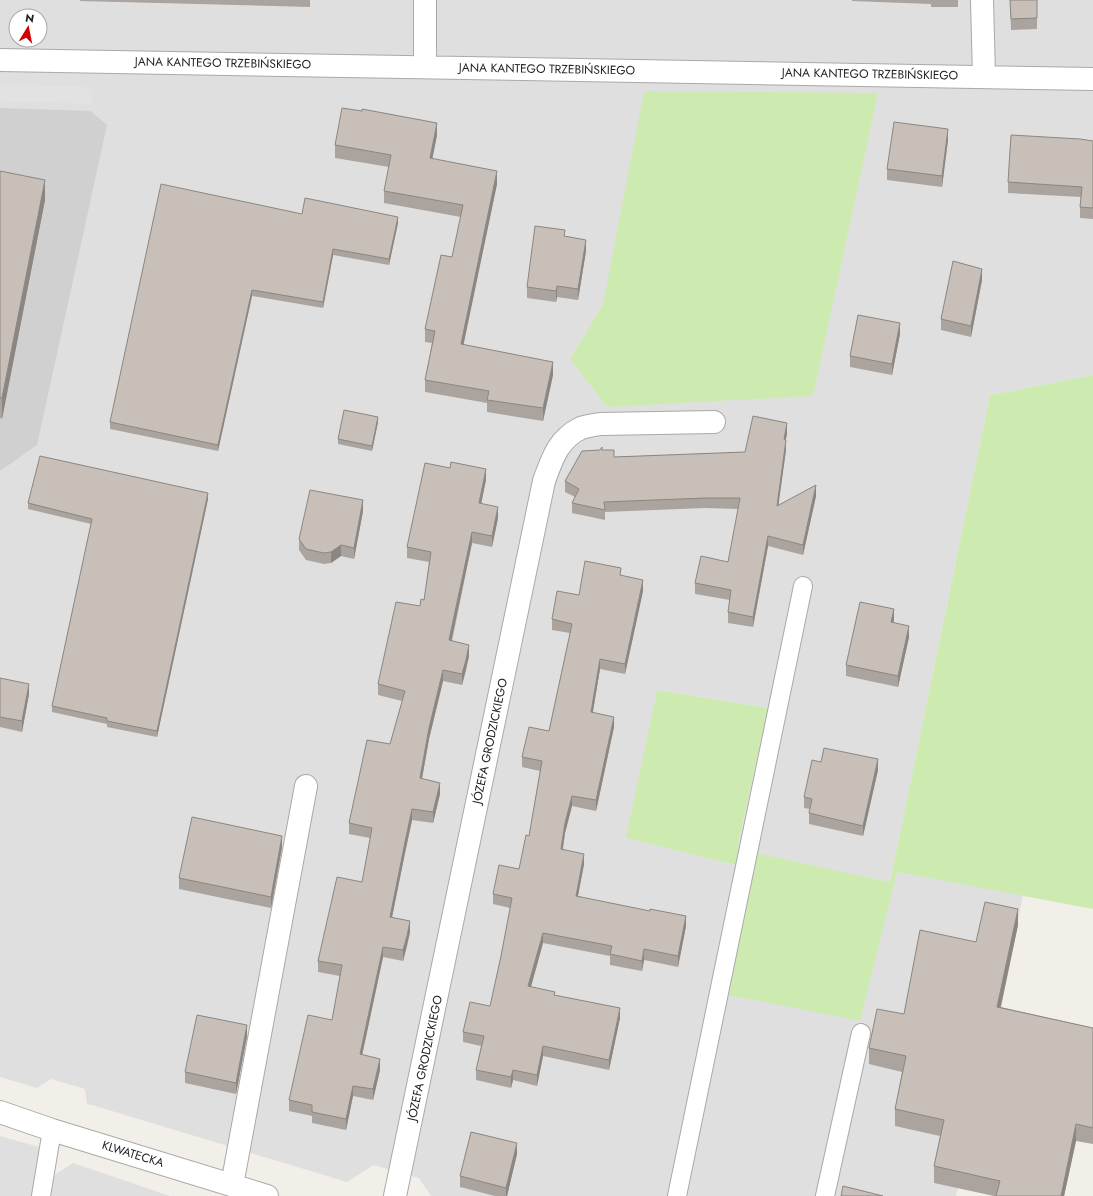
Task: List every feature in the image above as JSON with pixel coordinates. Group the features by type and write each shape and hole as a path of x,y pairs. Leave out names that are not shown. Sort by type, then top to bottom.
{"street":[{"path":"425,0 425,67"},
{"path":"982,0 984,76"},
{"name":"JANA KANTEGO TRZEBIŃSKIEGO","path":"0,60 1093,79"},
{"name":"JÓZEFA GRODZICKIEGO","path":"395,1196 544,481 552,457 565,439 582,428 600,424 714,422"},
{"path":"232,1184 306,786"},
{"name":"KLWATECKA","path":"0,1112 52,1130 232,1184 267,1196"}],"lane":[{"path":"677,1196 803,586"},
{"path":"825,1196 861,1033"},
{"path":"41,1196 52,1130"}],"shaded area":[{"path":"0,0 1093,0 1093,375 990,395 890,882 737,850 768,708 657,690 627,838 736,865 859,1021 897,872 1023,895 1002,1002 989,1048 956,1196 431,1196 419,1178 374,1165 347,1182 87,1104 85,1089 51,1079 37,1088 0,1077","holes":["603,304 607,407 570,359"]},
{"path":"0,84 93,87 92,104 0,101"},
{"path":"0,108 90,111 107,125 37,445 0,471"},
{"path":"0,1136 39,1147 35,1173 53,1176 73,1163 170,1196 0,1196"}],"green space":[{"path":"644,91 878,93 813,396 607,407 570,359 603,304"},
{"path":"1093,375 1093,909 897,872 860,1021 709,991 736,865 626,838 657,690 768,708 737,849 890,882 990,395"}],"building":[{"path":"1010,0 1037,0 1037,18 1011,19"},
{"path":"342,108 362,111 362,109 437,123 430,158 497,171 461,344 553,362 543,408 487,400 489,391 425,380 435,331 425,329 441,255 452,257 463,205 384,191 391,155 335,145"},
{"path":"894,122 948,129 942,176 887,169"},
{"path":"1011,135 1093,141 1093,208 1080,207 1082,187 1008,182"},
{"path":"0,171 45,180 2,398 0,398"},
{"path":"161,184 302,214 305,198 398,217 389,259 333,249 323,302 252,290 218,445 110,422"},
{"path":"535,226 565,230 564,236 586,240 578,289 557,286 556,291 527,287"},
{"path":"953,261 982,269 971,326 941,319"},
{"path":"858,315 900,323 892,364 850,356"},
{"path":"344,410 378,417 372,446 338,439"},
{"path":"753,416 787,423 777,506 816,485 803,545 768,536 753,617 728,612 731,590 695,583 701,556 728,562 740,498 604,502 605,510 572,503 579,489 565,481 582,451 600,450 602,447 602,450 614,450 614,457 745,452"},
{"path":"40,456 208,493 157,731 107,721 107,718 52,706 92,519 28,503"},
{"path":"451,462 486,469 479,503 498,507 492,536 472,532 449,640 469,645 466,660 462,674 443,670 429,728 420,778 440,783 433,812 412,809 390,917 410,921 407,936 403,950 383,947 360,1054 380,1059 373,1089 353,1086 346,1119 312,1112 312,1105 289,1100 308,1015 332,1020 342,965 318,961 337,877 362,882 372,828 349,823 367,740 390,744 405,691 378,684 396,602 420,606 421,599 424,600 431,552 407,547 425,463 450,468"},
{"path":"310,490 363,500 354,548 341,545 331,552 324,553 306,549 299,539"},
{"path":"585,561 621,568 620,575 643,580 625,664 600,659 591,712 614,717 596,800 572,796 565,823 561,849 584,854 576,896 650,911 650,909 686,916 678,956 644,949 642,961 610,954 612,946 543,933 528,986 555,992 554,995 620,1008 609,1060 543,1046 537,1075 513,1070 511,1077 476,1070 484,1036 463,1032 470,1002 490,1006 512,898 493,894 499,865 519,869 526,835 529,836 542,761 522,757 529,727 549,731 572,624 552,619 557,591 579,595"},
{"path":"860,602 894,609 891,622 909,626 898,676 846,665"},
{"path":"0,678 29,684 22,721 0,717"},
{"path":"824,748 878,759 863,826 809,813 812,799 804,797 812,760 821,762"},
{"path":"192,817 282,836 271,897 179,878"},
{"path":"985,902 1018,909 997,1007 1093,1028 1093,1128 1076,1124 1061,1196 996,1196 1000,1181 934,1166 944,1120 895,1109 906,1056 869,1048 877,1009 904,1014 920,930 976,942"},
{"path":"197,1015 247,1025 236,1083 185,1072"},
{"path":"471,1132 517,1143 506,1188 460,1176"},
{"path":"843,1186 883,1196 841,1196"}]}
